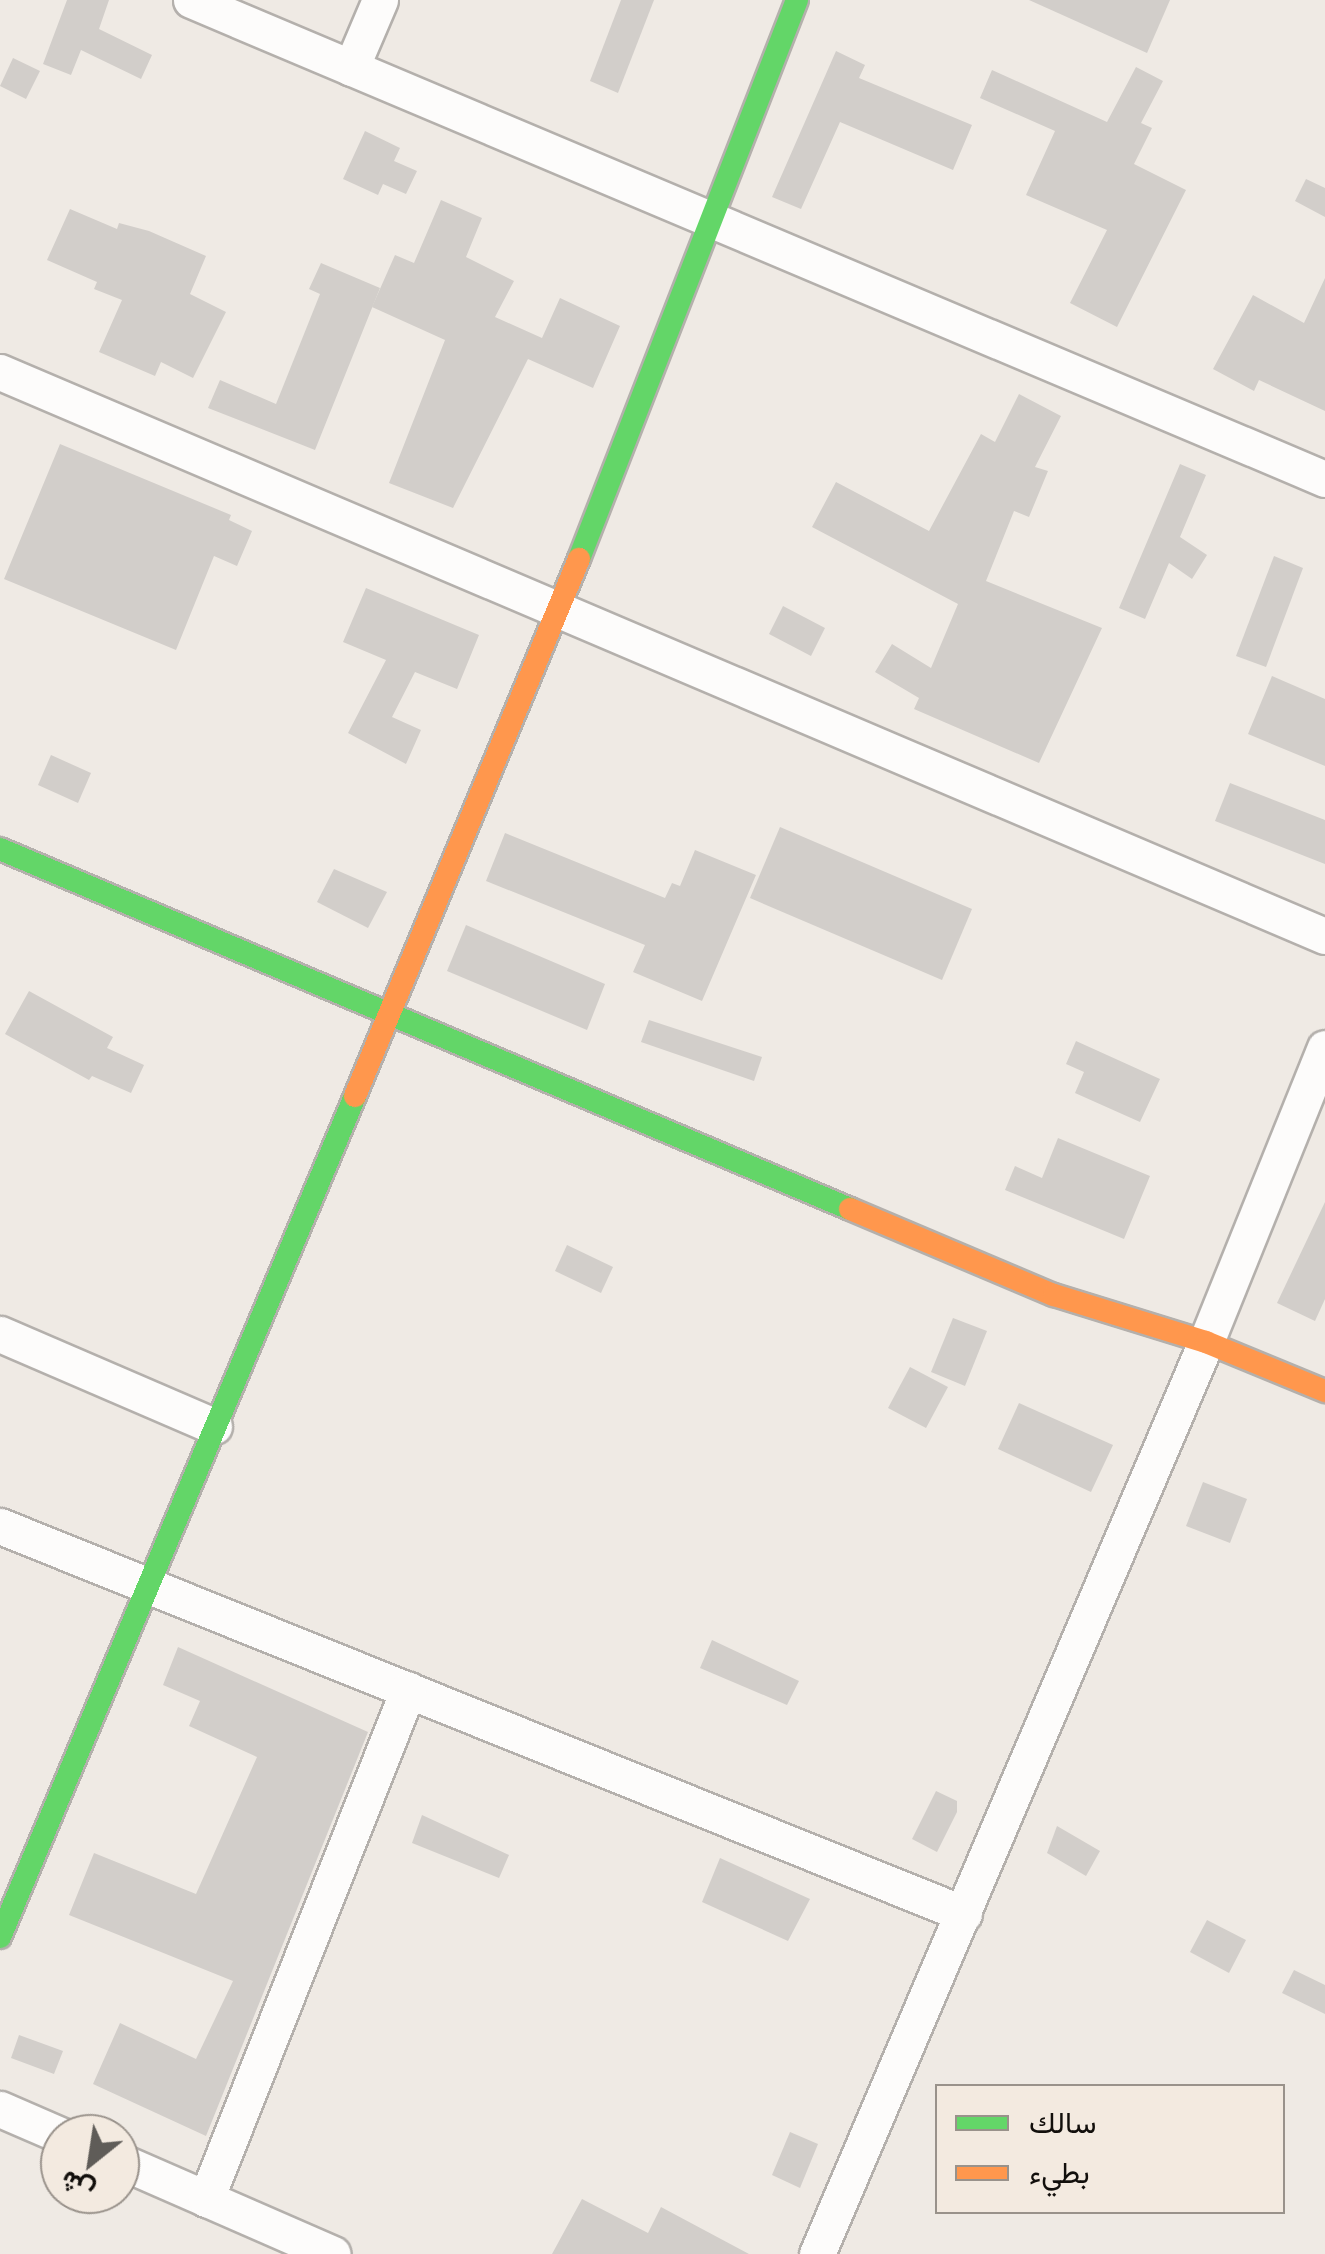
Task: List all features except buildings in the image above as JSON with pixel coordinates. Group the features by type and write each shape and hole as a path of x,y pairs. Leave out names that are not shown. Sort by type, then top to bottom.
{"street":[{"path":"192,0 1325,479"},
{"path":"351,68 380,0"},
{"path":"3,1920 558,613 798,0"},
{"path":"0,372 558,613 1325,936"},
{"path":"0,849 1054,1295 1206,1342 1325,1390"},
{"path":"820,2253 1206,1342 1325,1048"},
{"path":"0,1334 214,1426"},
{"path":"0,1526 964,1914"},
{"path":"206,2198 408,1690"},
{"path":"0,2109 40,2126"},
{"path":"140,2170 333,2254"}],"traffic: fast":[{"path":"579,559 797,0"},
{"path":"0,849 850,1209"},
{"path":"0,1937 355,1096"}],"traffic: slow":[{"path":"355,1096 579,559"},
{"path":"850,1209 1054,1295 1206,1342 1325,1391"}]}
